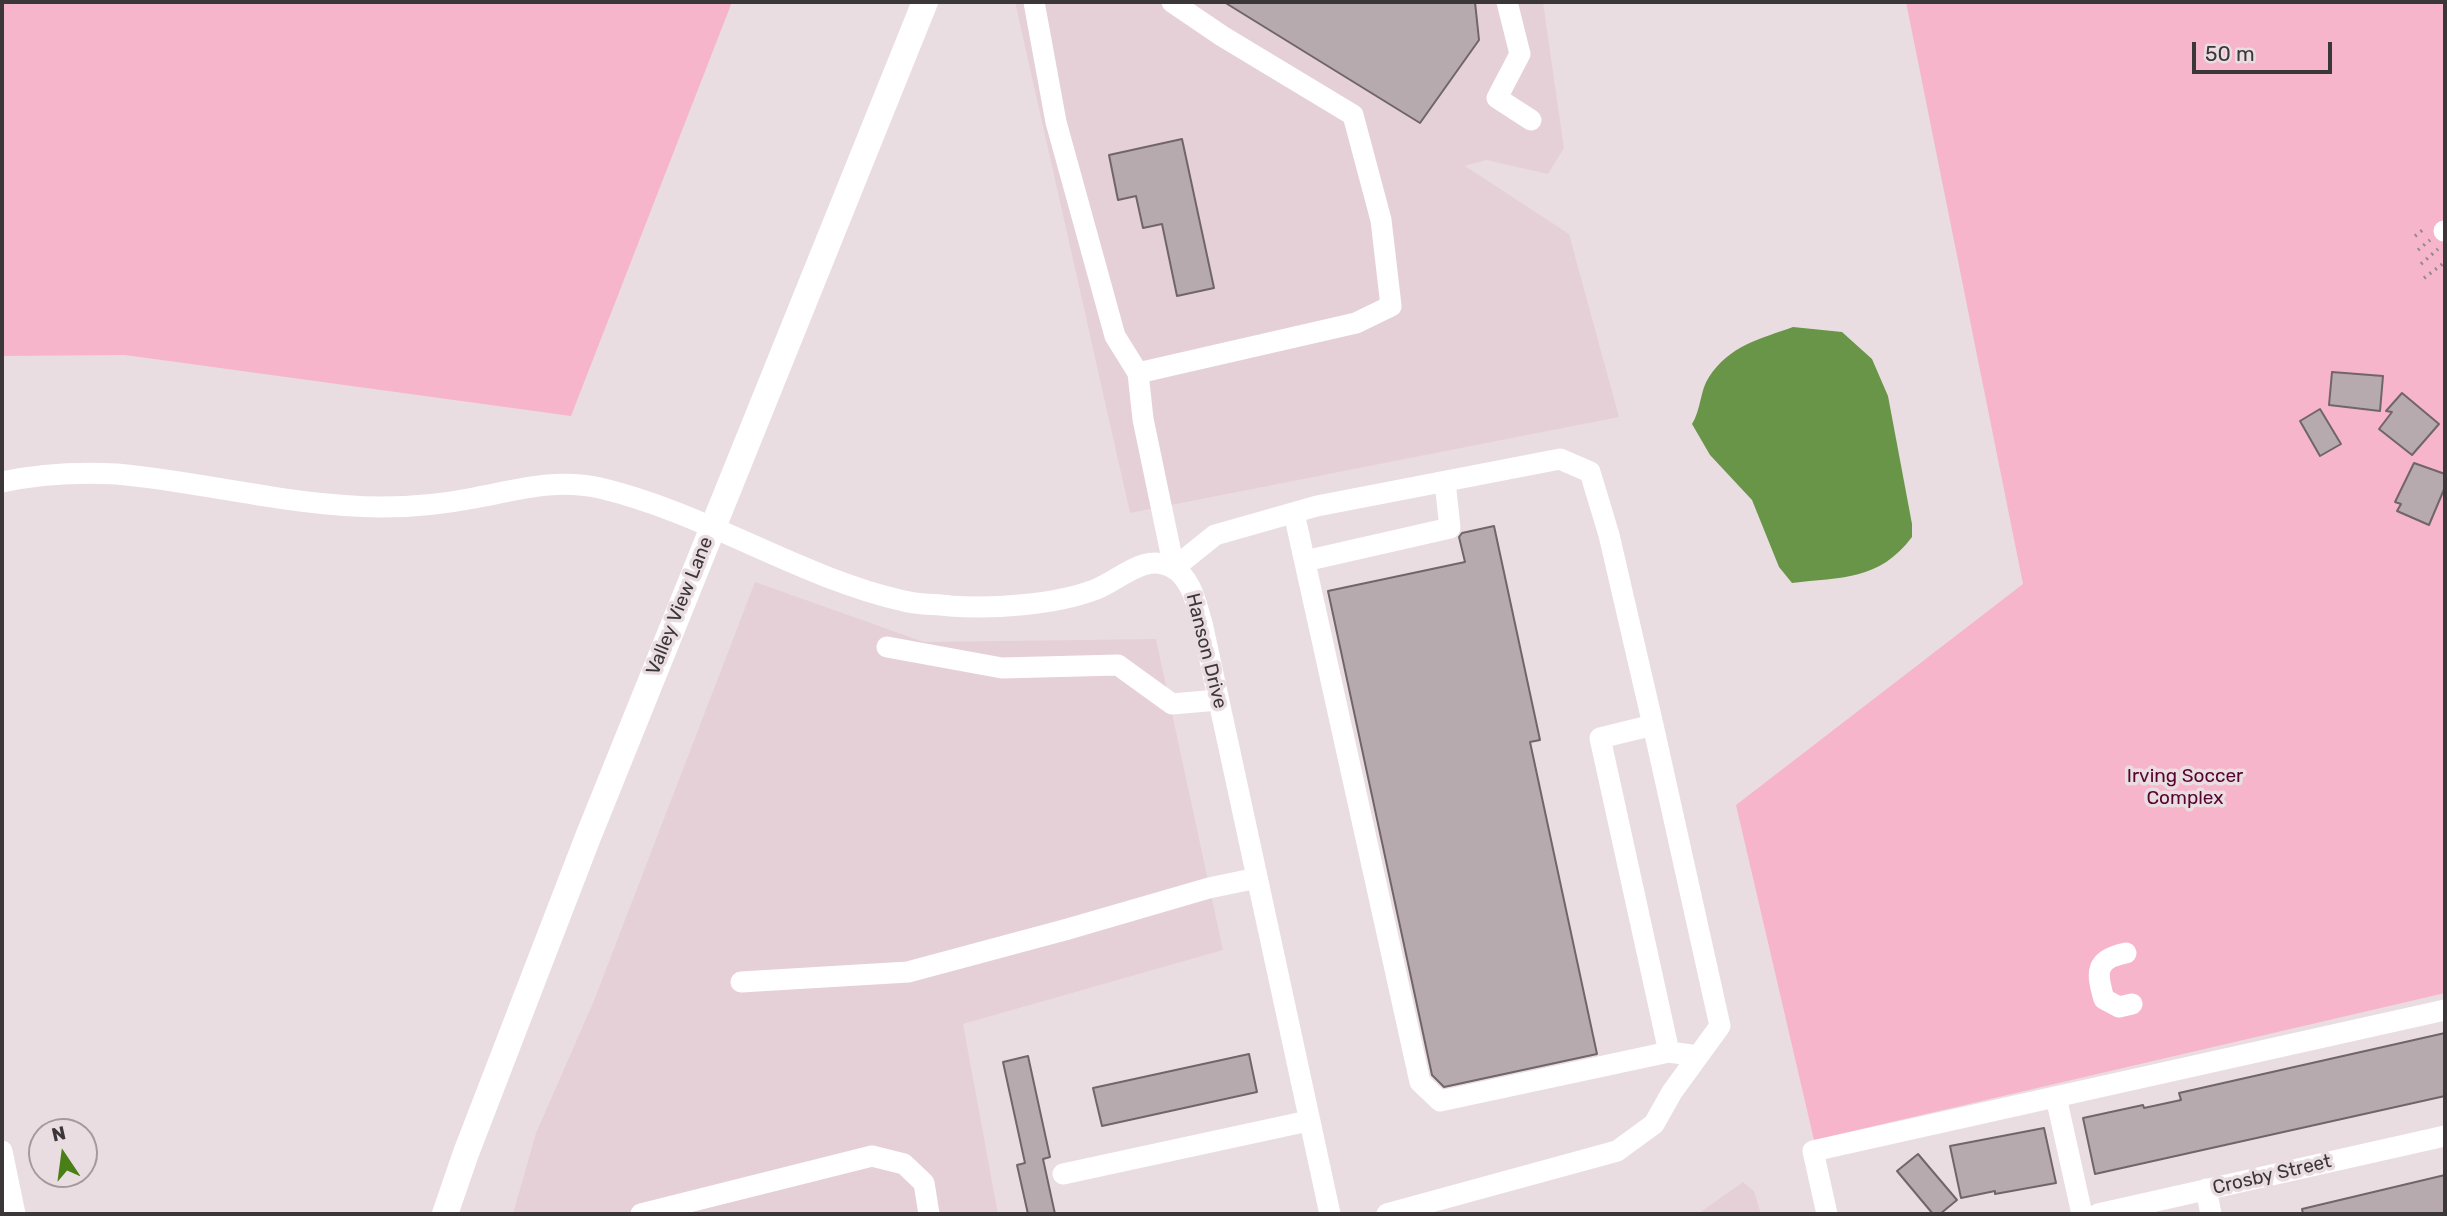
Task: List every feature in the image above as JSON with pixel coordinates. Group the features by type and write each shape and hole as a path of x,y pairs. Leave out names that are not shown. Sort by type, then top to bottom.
{"main road":[{"name":"Valley View Lane","path":"445,1214 573,875 925,2"}],"street":[{"path":"1034,2 1056,121 1115,336 1138,373 1143,419 1174,568"},
{"path":"1138,373 1356,323 1391,306 1381,220 1353,115 1222,36 1172,2"},
{"path":"1507,2 1520,54 1497,98 1531,120"},
{"path":"1174,568 1215,535 1294,513 1560,458 1590,472 1609,535 1720,1026 1672,1091 1654,1124 1616,1151 1387,1214"},
{"path":"2,482 56,474 117,474 335,505 383,507 471,499 533,485 569,483 600,488 660,507 812,572 907,602 1002,607 1052,600 1094,590 1126,572 1152,562 1174,568"},
{"path":"1305,561 1450,528 1445,482"},
{"path":"1294,513 1420,1082 1440,1101 1669,1052 1698,1056"},
{"name":"Hanson Drive","path":"1174,568 1191,587 1202,623 1330,1214"},
{"path":"887,647 1002,668 1118,665 1172,704 1218,699"},
{"path":"1653,725 1600,738 1669,1052"},
{"path":"741,982 908,972 1209,888 1256,878"},
{"path":"2126,953 2110,956 2103,962 2099,970 2099,984 2104,999 2119,1007 2132,1004"},
{"path":"1827,1214 1813,1151 2445,1010"},
{"path":"2056,1097 2082,1214"},
{"path":"1063,1174 1308,1121"},
{"name":"Crosby Street","path":"2098,1214 2445,1136"},
{"path":"2,1151 15,1214"},
{"path":"641,1214 872,1156 904,1164 924,1183 929,1214"},
{"path":"2206,1189 2211,1214"}],"path":[{"path":"2421,264 2445,243"},
{"path":"2424,278 2445,262"}],"shaded area":[{"path":"1015,2 1543,2 1564,148 1548,174 1486,160 1465,166 1569,234 1619,417 1130,513"},
{"path":"1793,327 1842,332 1872,359 1888,396 1912,524 1912,537 1886,562 1872,569 1843,577 1792,583 1779,567 1752,500 1710,455 1692,424 1706,382 1726,357 1746,344"},
{"path":"755,582 924,642 1156,639 1223,950 963,1024 998,1214 513,1214 536,1133 593,1003"},
{"path":"1743,1182 1754,1191 1761,1214 1698,1214"}],"green space":[{"path":"2,2 732,2 571,416 125,355 2,356"},
{"name":"Irving Soccer Complex","path":"1906,2 2445,2 2445,993 1814,1140 1736,805 2023,584"}],"building":[{"path":"1224,2 1475,2 1479,40 1420,123"},
{"path":"1182,139 1214,288 1177,296 1162,224 1143,228 1136,196 1118,200 1109,155"},
{"path":"2332,372 2383,376 2380,411 2329,405"},
{"path":"2402,393 2439,424 2412,455 2379,429 2392,412 2386,411"},
{"path":"2320,409 2341,444 2320,456 2300,421"},
{"path":"2414,463 2445,474 2445,487 2429,525 2397,511 2401,504 2395,502"},
{"path":"1494,526 1540,740 1530,742 1597,1054 1444,1087 1432,1075 1328,591 1465,562 1459,537 1462,533"},
{"path":"2445,1033 2445,1096 2095,1174 2083,1118 2181,1100 2179,1093"},
{"path":"1249,1054 1257,1092 1102,1126 1093,1088"},
{"path":"1028,1056 1050,1157 1043,1159 1055,1214 1028,1214 1017,1165 1025,1163 1003,1062"},
{"path":"2044,1128 2056,1183 1961,1198 1950,1146"},
{"path":"1918,1154 1957,1200 1940,1214 1933,1214 1897,1171"},
{"path":"2445,1175 2445,1214 2303,1214 2302,1209"}]}
